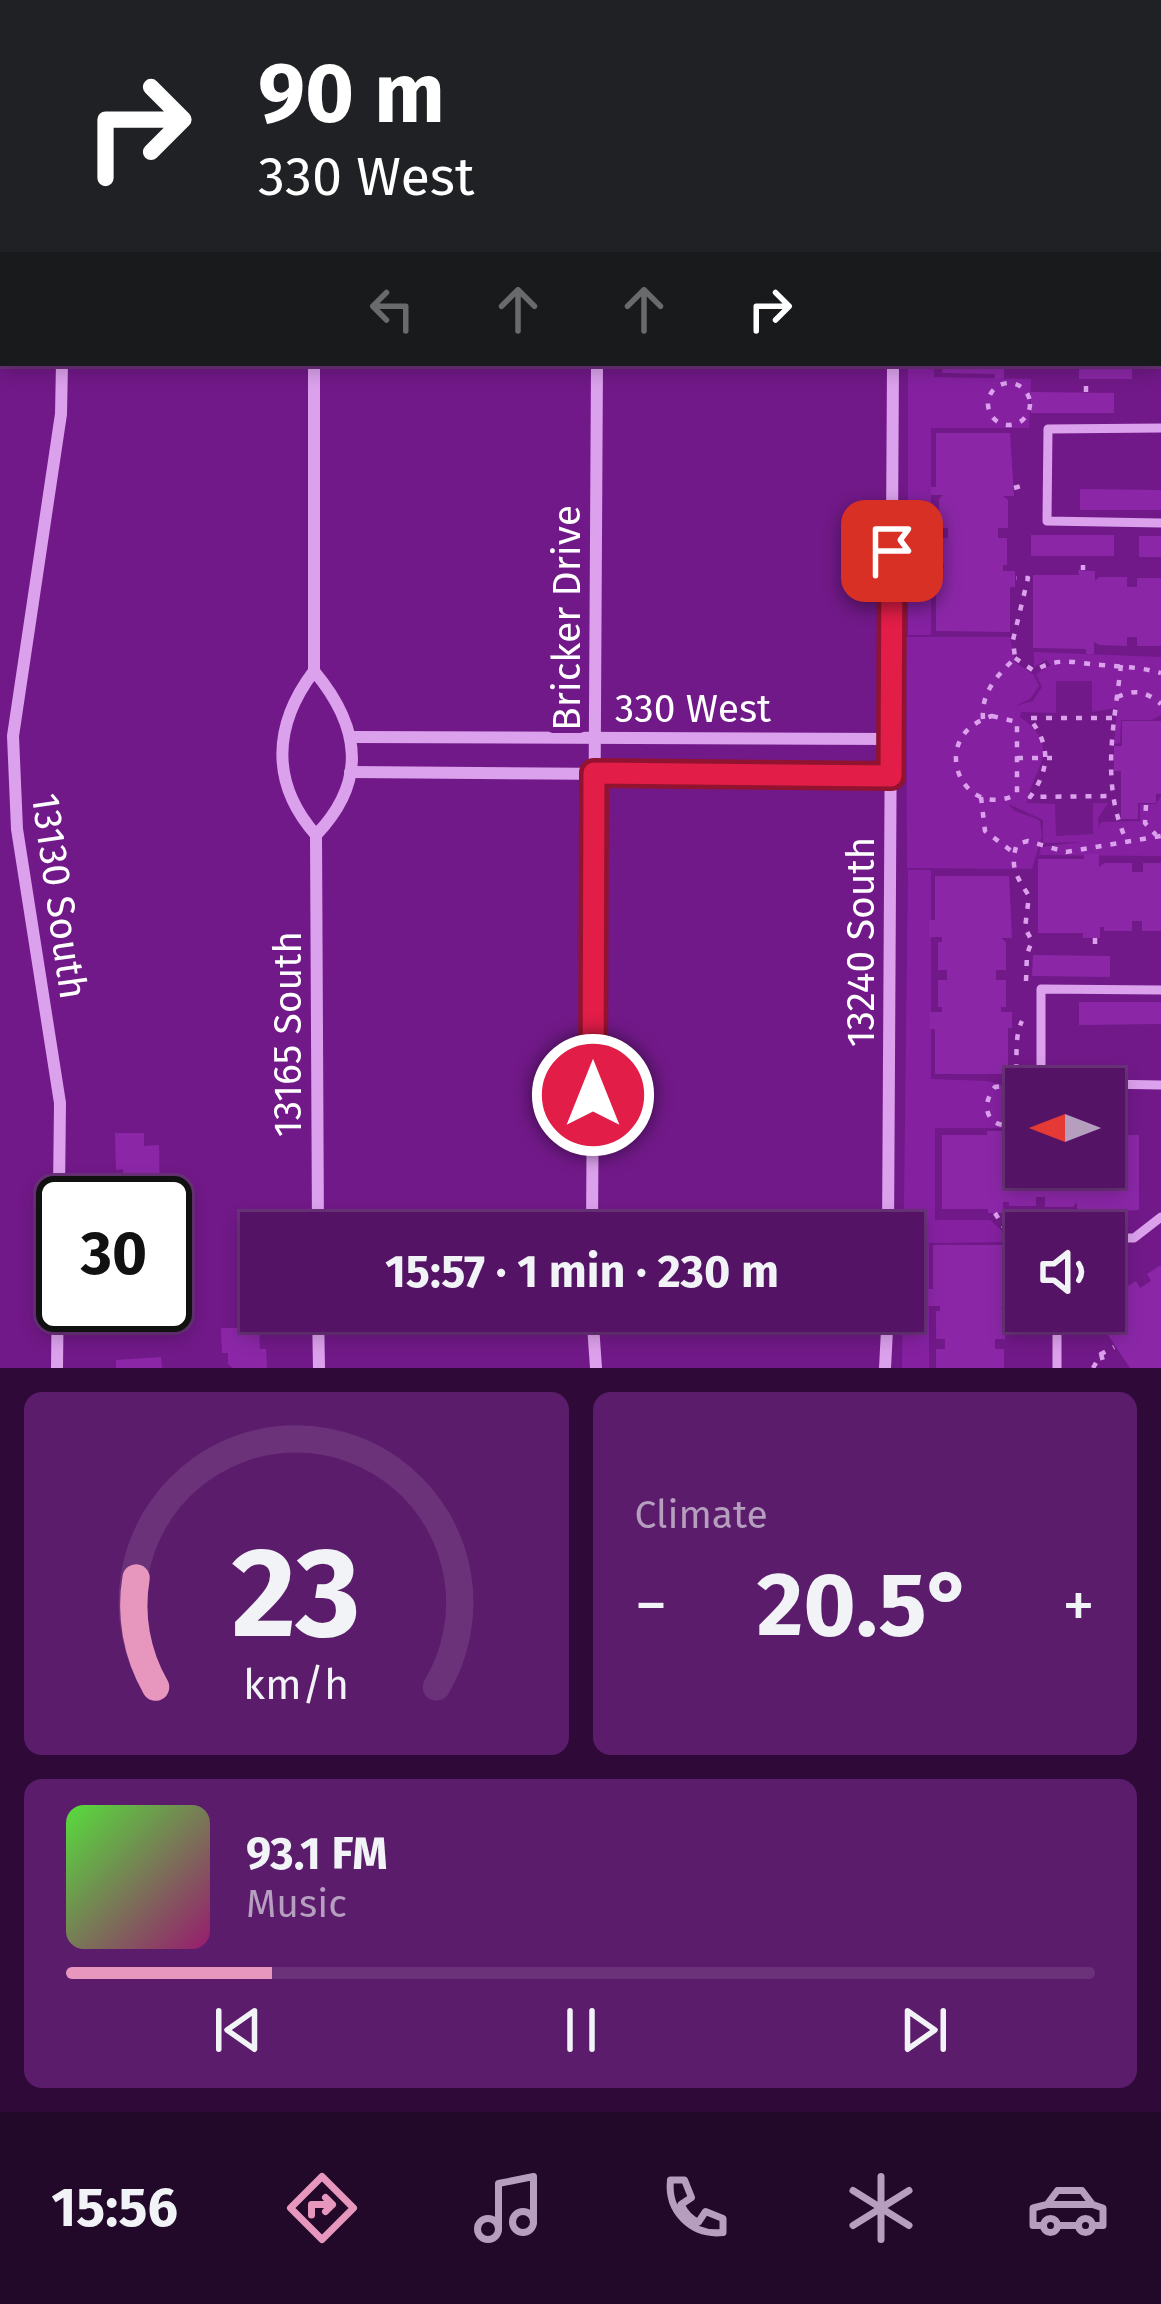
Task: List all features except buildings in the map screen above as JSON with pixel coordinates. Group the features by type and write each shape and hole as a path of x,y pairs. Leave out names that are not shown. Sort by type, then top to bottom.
{"street":[{"name":"13130 South","path":"57,1368 60,1103 17,829 13,736 59,428 62,366"},
{"name":"13165 South","path":"314,366 314,671 286,717 283,764 290,801 316,835 318,1212"},
{"name":"Bricker Drive","path":"592,1212 597,366"},
{"name":"13240 South","path":"889,1212 893,366"},
{"path":"314,671 338,702 351,737 349,790 316,835"},
{"name":"330 West","path":"351,737 891,739"},
{"name":"330 West","path":"350,772 891,776"},
{"path":"318,1332 319,1368"},
{"path":"593,1332 596,1368"},
{"path":"885,1368 887,1332"}],"lane":[{"path":"1161,428 1048,429 1047,521 1161,523"},
{"path":"1161,990 1041,989 1041,1084 1161,1085"},
{"path":"1125,1238 1134,1238 1161,1217"},
{"path":"1057,1332 1058,1368"}],"path":[{"path":"1086,380 1086,392"},
{"path":"1000,382 1026,392 1030,405 1021,422 1007,425 991,415 988,401 1000,382"},
{"path":"1016,578 1028,578 1013,640 1015,658 1034,671 1064,659 1161,674"},
{"path":"983,719 992,681 1015,658"},
{"path":"1121,665 1112,718 1112,796 1114,814 1127,842"},
{"path":"1117,697 1130,691 1147,692 1161,704"},
{"path":"1006,717 1017,722 1017,794 994,800 981,797 960,779 956,752 968,728 983,719 1006,717"},
{"path":"1112,718 1029,718 1050,758 1030,797 1112,796"},
{"path":"1017,758 1050,758"},
{"path":"981,797 985,831 1014,853"},
{"path":"1146,805 1145,824 1159,836"},
{"path":"1026,996 1031,941 1024,928 1030,896 1015,874 1017,844 1028,841 1066,852 1089,851 1159,836"},
{"path":"1015,928 1024,928"},
{"path":"1018,1068 1017,1024 1026,1017"},
{"path":"1005,1086 994,1087 986,1098 986,1112 994,1125 1005,1124"},
{"path":"994,1213 1005,1227"},
{"path":"1093,1368 1114,1347"},
{"path":"1102,1354 1106,1368"}],"shaded area":[{"path":"908,366 934,366 934,377 1031,379 1029,428 931,428 931,635 908,635"},
{"path":"906,637 1010,637 1015,662 1034,675 1039,686 1030,699 1015,706 1033,701 1042,687 1036,674 1051,665 1046,660 1034,667 1034,652 1161,657 1161,715 1152,720 1121,720 1120,743 1114,744 1117,708 1092,712 1092,681 1056,681 1056,713 1021,712 1020,717 1041,739 1043,749 1027,803 1055,804 1056,836 1093,834 1093,803 1108,803 1098,818 1099,828 1101,822 1140,821 1140,804 1156,804 1161,796 1161,856 1039,855 1041,847 1081,842 1043,843 1043,820 1009,804 1040,821 1042,836 1032,869 907,868"},
{"path":"908,870 931,870 931,1079 1005,1086 1005,1128 935,1128 935,1220 990,1220 1005,1234 1005,1242 929,1243 929,1368 902,1368 902,1332 924,1332 924,1212 904,1212"}],"route":[{"path":"593,1095 594,773 891,776 892,551"}]}
